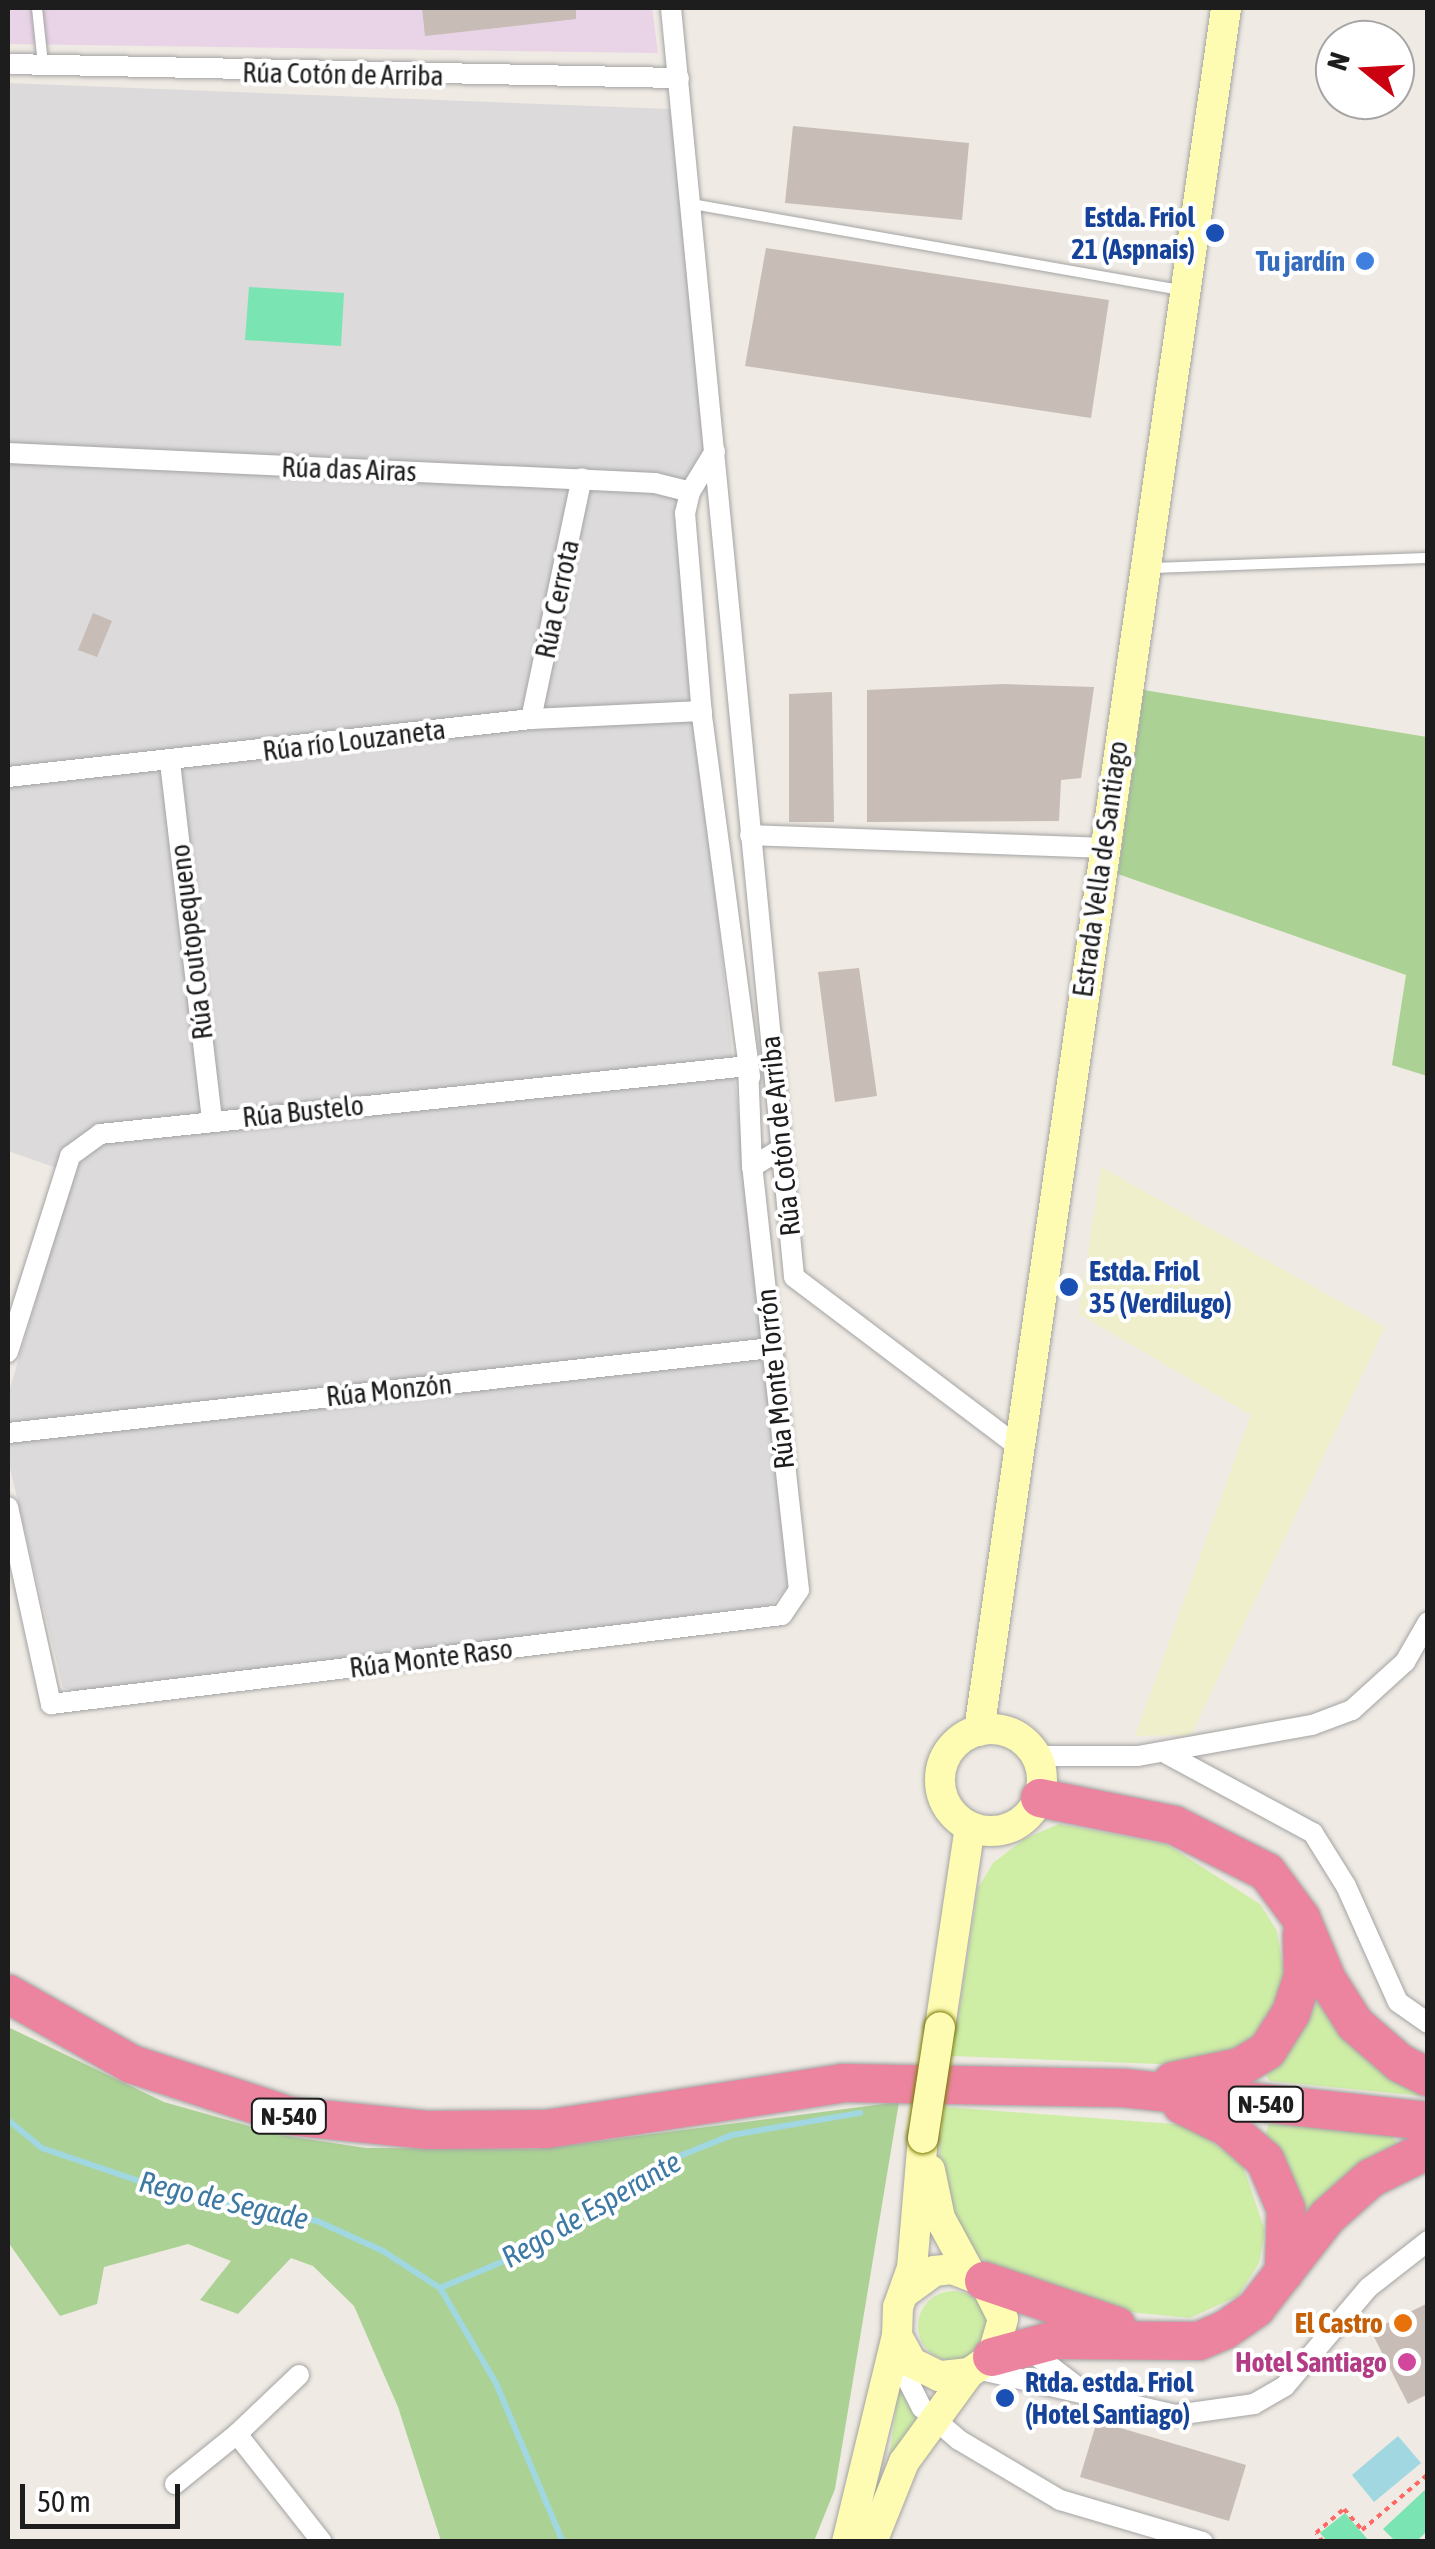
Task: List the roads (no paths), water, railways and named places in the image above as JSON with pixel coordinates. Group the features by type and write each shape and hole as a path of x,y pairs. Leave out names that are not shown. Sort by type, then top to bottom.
{"highway":[{"path":"1040,1798 1174,1825 1266,1872 1301,1918 1327,1980 1355,2024 1400,2064 1428,2077"},
{"path":"1142,2091 1214,2075 1267,2051 1291,2013 1302,1976 1301,1918"},
{"name":"N-540","path":"8,1994 131,2064 290,2116 428,2130 547,2129 844,2083 1142,2091 1426,2128"},
{"path":"1142,2091 1227,2127 1265,2160 1286,2209 1284,2273"},
{"path":"993,2353 1055,2340 1152,2337 1198,2341 1225,2330 1256,2308 1327,2217 1426,2128"},
{"path":"977,2277 1152,2337"}],"main road":[{"name":"Estrada Vella de Santiago","path":"979,1730 1016,1444 1226,8"},
{"path":"979,1730 1013,1733 1037,1756 1040,1798 1006,1830 970,1827 950,1811 940,1783 947,1754 979,1730"},
{"path":"847,2542 900,2344 924,2138 970,1827"},
{"path":"924,2138 940,2218 977,2277 993,2353"},
{"path":"904,2293 934,2271 977,2277"},
{"path":"900,2344 939,2376 993,2353"},
{"path":"872,2542 904,2462 939,2408 993,2353"}],"street":[{"name":"Rúa Cotón de Arriba","path":"670,8 794,1278 1016,1444"},
{"name":"Rúa Cotón de Arriba","path":"8,64 679,78"},
{"name":"Rúa Monte Torrón","path":"715,451 694,486 686,513 703,711 748,1066 760,1132 781,1149"},
{"name":"Rúa das Airas","path":"8,453 694,486"},
{"name":"Rúa Cerrota","path":"532,720 582,478"},
{"path":"694,486 720,507"},
{"path":"686,513 700,500 720,507"},
{"path":"720,690 741,711 728,730 703,711 720,690"},
{"name":"Rúa río Louzaneta","path":"8,777 532,720 703,711"},
{"name":"Rúa Coutopequeno","path":"170,762 212,1121"},
{"path":"750,835 1104,848"},
{"name":"Rúa Monte Torrón","path":"748,1066 752,1168 798,1590"},
{"name":"Rúa Bustelo","path":"8,1352 70,1156 100,1134 748,1066"},
{"path":"752,1168 781,1149"},
{"name":"Rúa Monzón","path":"8,1433 771,1348"},
{"name":"Rúa Monte Raso","path":"8,1508 51,1704 782,1615 798,1590"},
{"path":"1037,1756 1166,1753 1312,1725 1352,1710 1404,1662 1428,1622"},
{"path":"1166,1753 1313,1833 1398,2002 1428,2023"},
{"path":"993,2353 1083,2391 1176,2415 1215,2415 1254,2404 1285,2386 1368,2288 1428,2241"},
{"path":"900,2344 904,2373 939,2408 960,2440 1060,2500 1203,2542"},
{"path":"993,2353 1056,2391 1083,2391"},
{"path":"175,2484 237,2434 300,2375"},
{"path":"860,2542 879,2464 884,2400"},
{"path":"237,2434 322,2542"}],"lane":[{"path":"37,8 43,65"},
{"path":"692,204 1186,291"},
{"path":"1144,569 1428,558"}],"water":[{"path":"1398,2436 1421,2463 1374,2502 1352,2475"}],"waterway":[{"name":"Rego de Esperante","path":"440,2288 528,2251 662,2163 732,2135 860,2113"},
{"name":"Rego de Segade","path":"8,2120 42,2148 177,2194 317,2221 383,2251 440,2288 496,2383 563,2542"}],"place":[{"name":"Estda. Friol 21 (Aspnais)","path":"1215,233"},
{"name":"Tu jardín","path":"1365,261"},
{"name":"Estda. Friol 35 (Verdilugo)","path":"1069,1287"},
{"name":"El Castro","path":"1403,2323"},
{"name":"Hotel Santiago","path":"1407,2362"},
{"name":"Rtda. estda. Friol (Hotel Santiago)","path":"1005,2398"}]}
